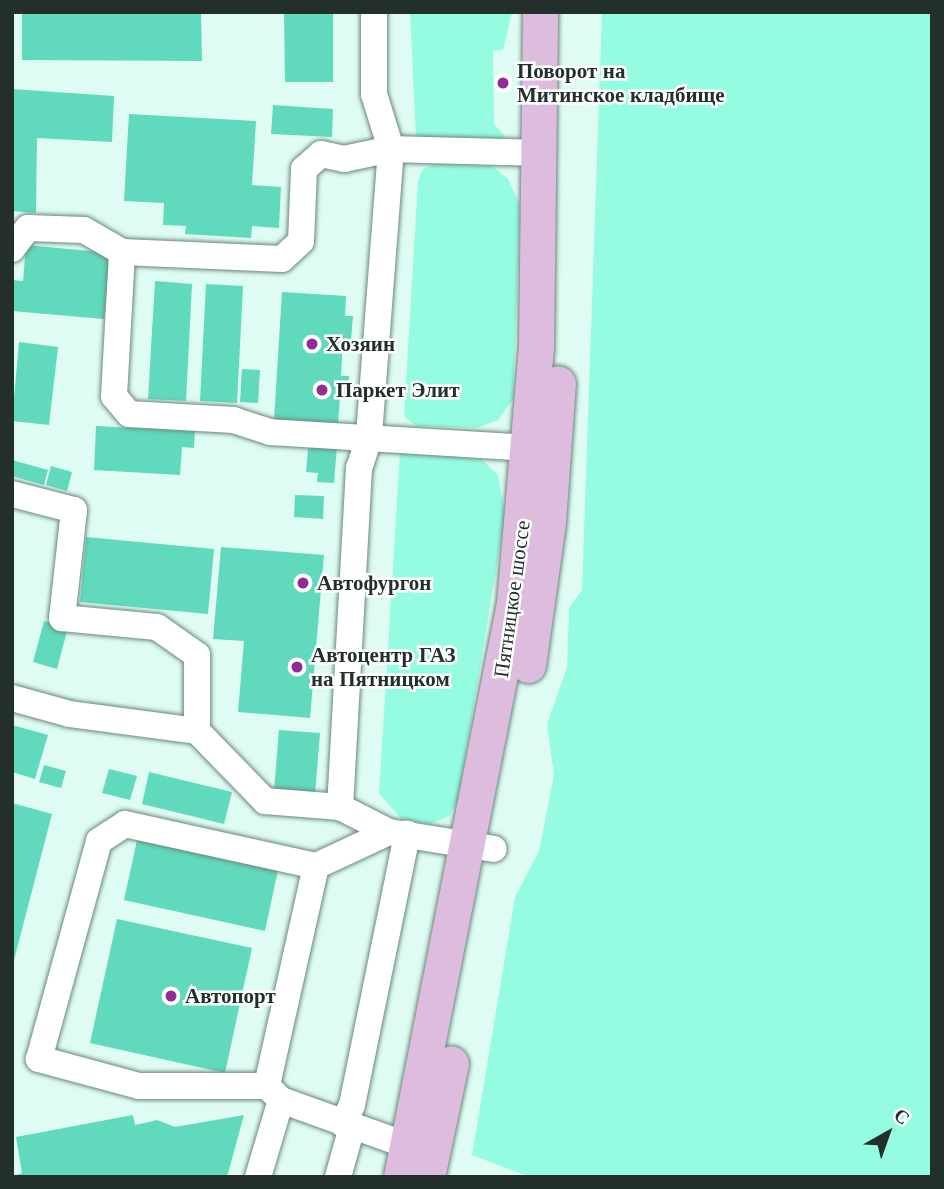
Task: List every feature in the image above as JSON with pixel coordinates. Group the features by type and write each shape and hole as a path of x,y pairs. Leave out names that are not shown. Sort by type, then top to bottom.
{"main road":[{"name":"Пятницкое шоссе","path":"427,1177 482,847 514,603 530,448 541,153 540,12"},
{"name":"Пятницкое шоссе","path":"405,1161 482,847 548,522 560,348 564,12"}],"lane":[{"path":"340,807 359,468 369,438 391,149 374,94 374,12"},
{"path":"12,249 28,228 84,230 122,252 282,259 301,242 304,169 321,154 344,159 391,149 541,153"},
{"path":"122,252 114,396 129,414 369,438 530,448"},
{"path":"12,494 74,510 62,618 157,627 197,655 197,731"},
{"path":"12,698 69,713 197,731 265,801 340,807 398,833 482,847"},
{"path":"398,833 316,866 125,824 99,841 39,1059 139,1086 274,1093 347,1125 405,1161"},
{"path":"338,1177 398,833"},
{"path":"258,1177 316,866"}],"green space":[{"path":"410,12 512,12 503,50 493,51 494,124 504,135 498,144 416,138"},
{"path":"602,12 932,12 932,1177 530,1177 472,1155 515,897 539,851 554,775 547,724 567,667 569,608 582,590"},
{"path":"435,164 492,166 508,179 520,204 513,399 498,420 477,428 416,426 404,416 418,180 423,169"},
{"path":"400,452 481,459 498,475 505,515 458,801 449,816 431,824 401,819 379,793"}],"building":[{"path":"22,12 201,12 202,61 22,60"},
{"path":"284,12 333,12 333,82 285,82"},
{"path":"12,89 114,96 112,142 37,138 36,213 12,211"},
{"path":"273,105 333,109 332,137 271,134"},
{"path":"129,114 256,121 252,185 281,187 279,228 252,226 251,238 185,234 186,226 163,225 164,203 124,201"},
{"path":"26,245 111,253 104,319 12,311 12,280 23,281"},
{"path":"155,281 192,284 186,401 148,399"},
{"path":"206,284 243,286 237,403 200,401"},
{"path":"282,292 346,296 345,316 353,316 351,340 343,339 341,376 349,376 348,398 340,397 338,424 274,420"},
{"path":"19,342 58,347 49,425 12,421"},
{"path":"242,369 260,370 258,403 240,402"},
{"path":"96,426 195,431 194,448 182,447 180,475 94,470"},
{"path":"319,445 337,446 334,483 317,482 318,473 306,472 308,449"},
{"path":"12,460 48,470 44,485 12,476"},
{"path":"51,466 72,472 67,491 46,485"},
{"path":"295,495 324,496 323,519 294,517"},
{"path":"86,537 214,549 208,614 80,602"},
{"path":"221,547 324,555 310,718 238,712 244,641 213,639"},
{"path":"44,621 68,627 57,669 33,662"},
{"path":"12,725 48,735 35,779 12,772"},
{"path":"279,730 320,733 315,795 274,791"},
{"path":"44,765 66,771 61,788 39,782"},
{"path":"109,769 137,776 130,800 102,793"},
{"path":"149,772 232,792 224,824 142,804"},
{"path":"12,803 52,814 13,964 12,964"},
{"path":"137,840 278,870 265,931 124,900"},
{"name":"Автопорт","path":"117,919 252,948 225,1073 90,1043"},
{"path":"133,1115 135,1125 157,1120 175,1127 244,1115 227,1177 12,1177 22,1173 16,1137"}],"place":[{"name":"Поворот на Митинское кладбище","path":"503,83"},
{"name":"Хозяин","path":"312,344"},
{"name":"Паркет Элит","path":"322,390"},
{"name":"Автофургон","path":"303,583"},
{"name":"Автоцентр ГАЗ на Пятницком","path":"297,667"},
{"name":"Автопорт","path":"171,996"}]}
